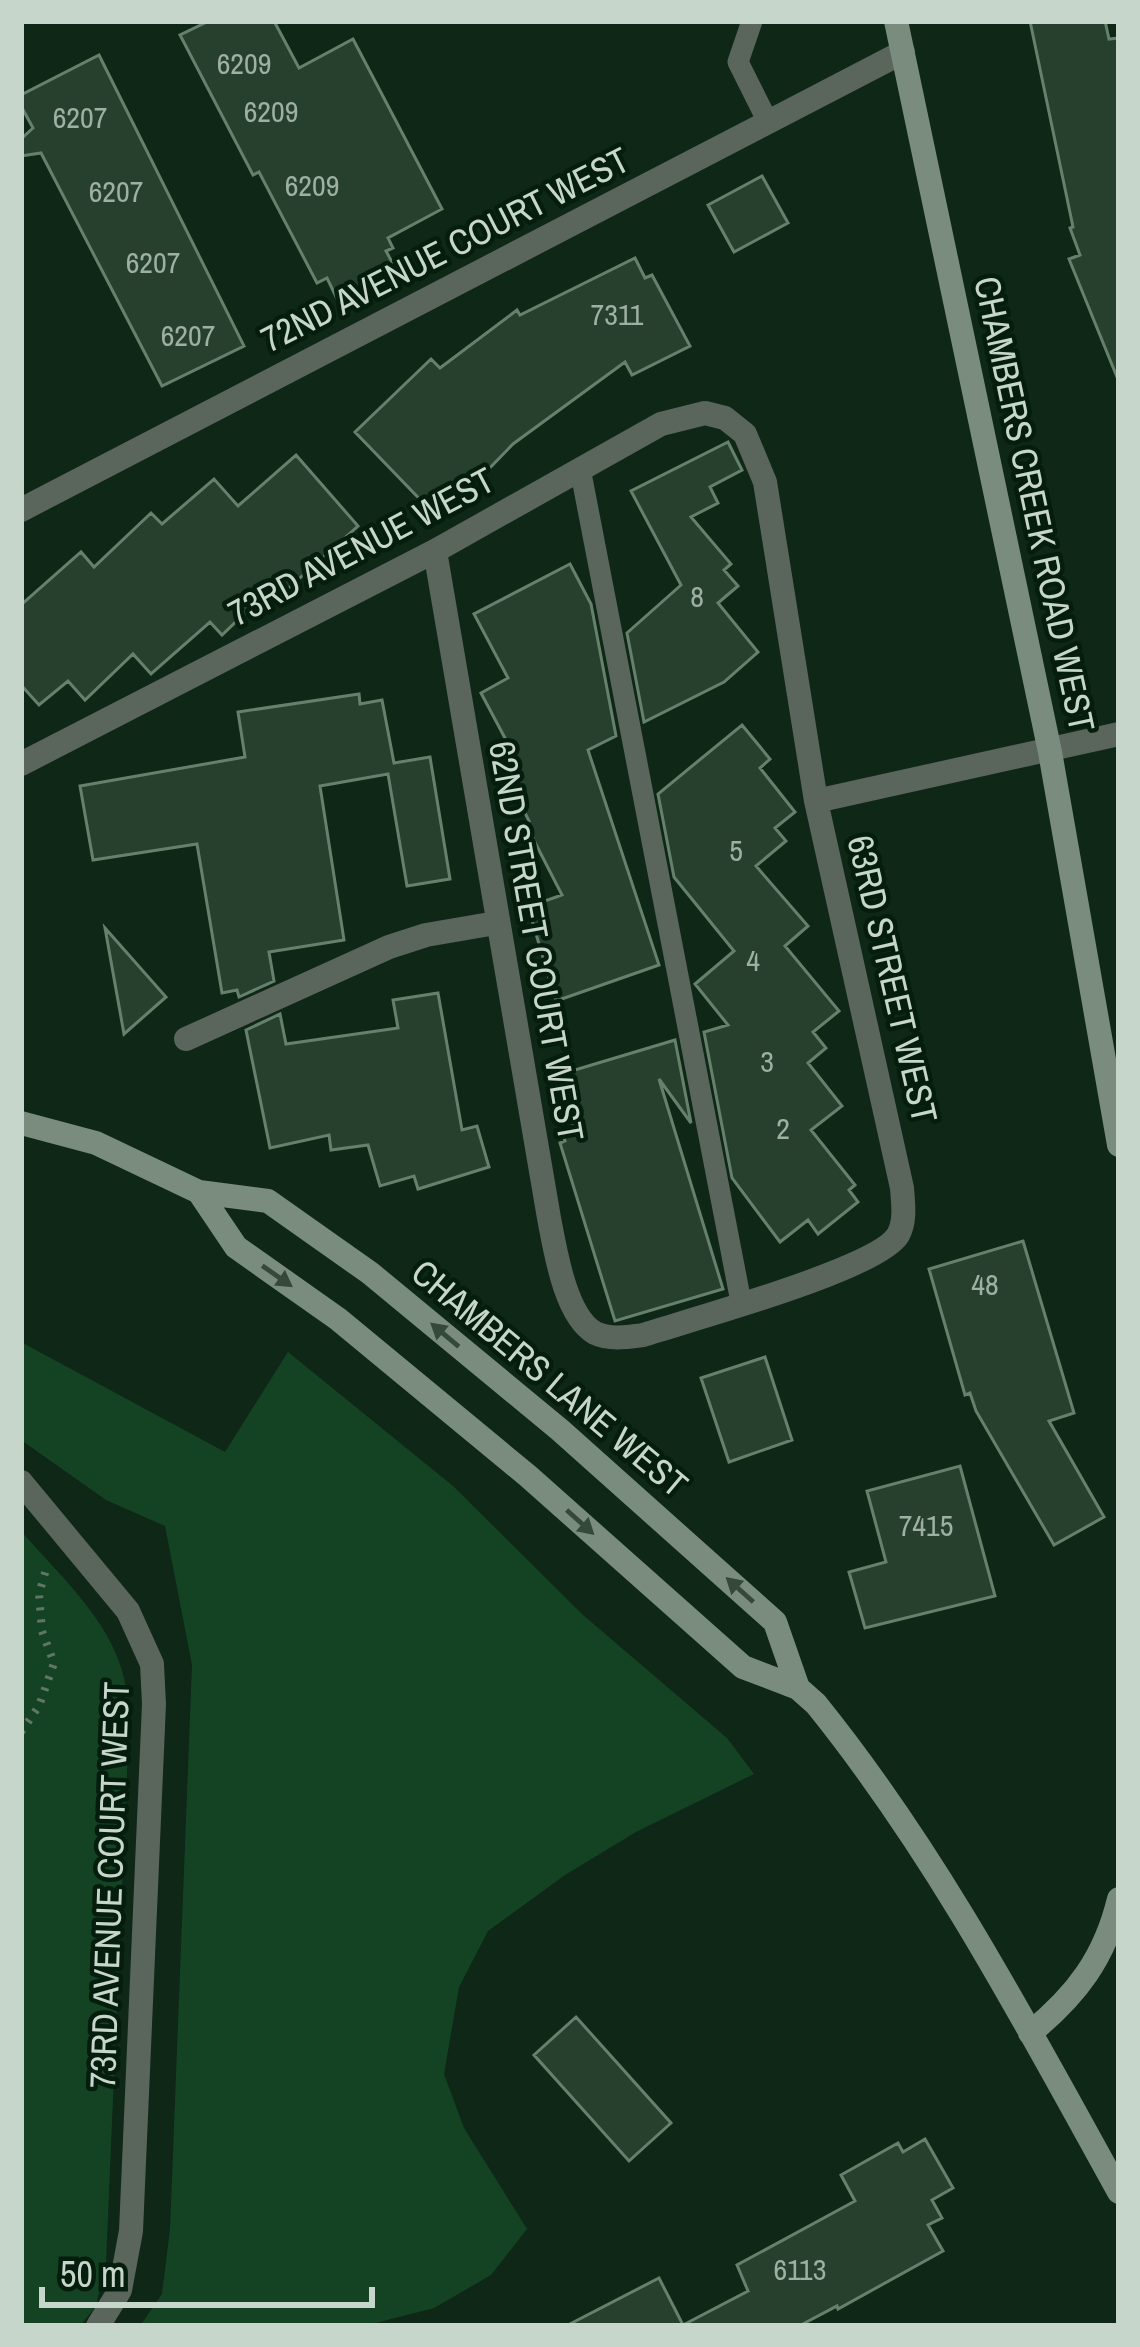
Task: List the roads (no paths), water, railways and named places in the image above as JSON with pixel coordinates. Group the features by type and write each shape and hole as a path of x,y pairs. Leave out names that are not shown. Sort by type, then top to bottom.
{"street":[{"name":"CHAMBERS CREEK ROAD WEST","path":"896,21 1050,752 1119,1145"},
{"name":"72ND AVENUE COURT WEST","path":"21,510 903,52"},
{"name":"73RD AVENUE WEST","path":"21,764 435,551 648,430 684,416 714,414 736,424"},
{"name":"63RD STREET WEST","path":"595,1333 618,1338 643,1335 862,1260 889,1246 902,1225 898,1170 817,801 765,482 736,424"},
{"name":"62ND STREET COURT WEST","path":"435,551 556,1253 568,1296 595,1333"},
{"path":"817,801 1119,734"},
{"path":"186,1039 389,947 426,935 496,923"},
{"name":"CHAMBERS LANE WEST","path":"21,1124 96,1143 199,1192 268,1201 370,1273 560,1430 775,1622 798,1688 907,1823 1030,2032"},
{"name":"CHAMBERS LANE WEST","path":"199,1192 236,1247 338,1319 528,1476 743,1667 798,1688"},
{"name":"73RD AVENUE COURT WEST","path":"21,1482 128,1611 152,1664 131,2231 121,2290 98,2326"},
{"path":"1119,1899 1102,1951 1083,1984 1030,2032 1119,2192"}],"lane":[{"path":"752,21 738,62 768,122"},
{"path":"580,469 741,1302"}]}
